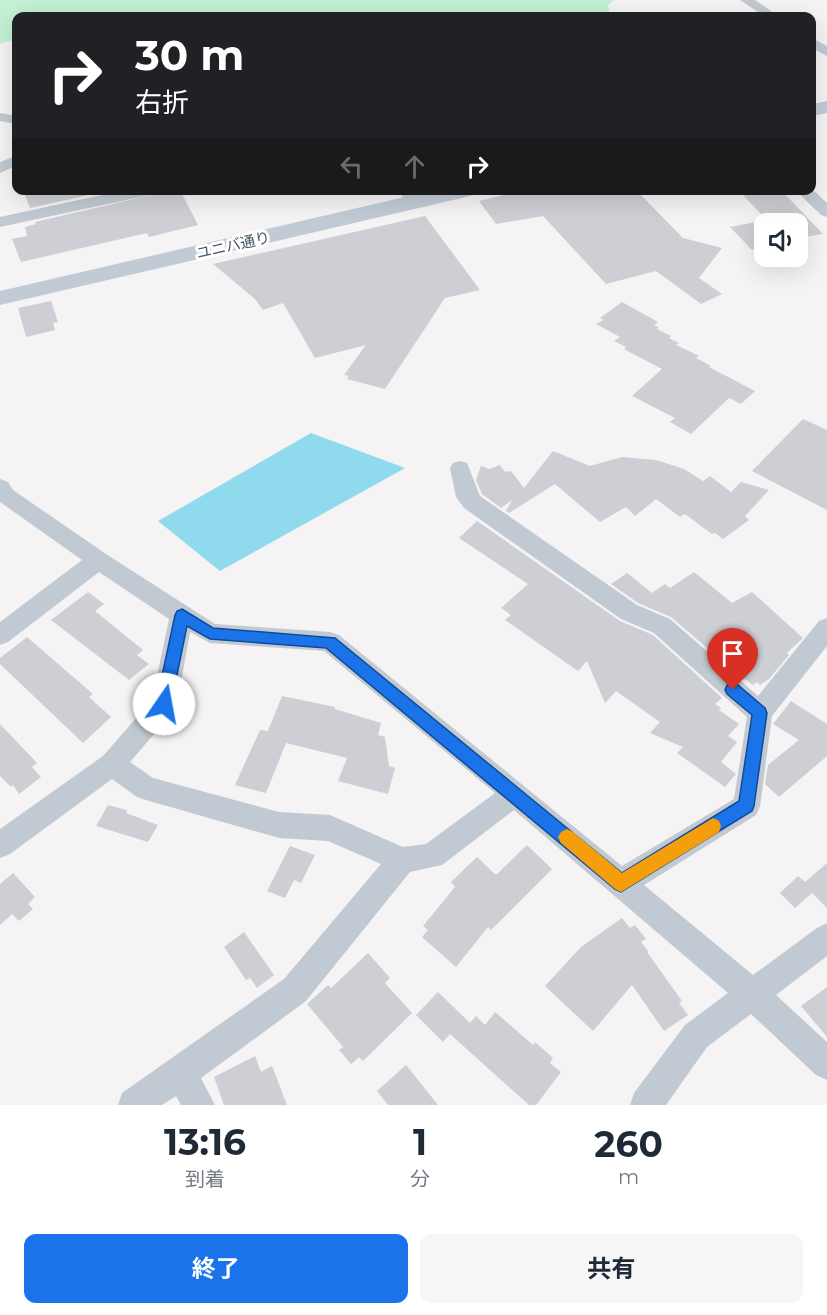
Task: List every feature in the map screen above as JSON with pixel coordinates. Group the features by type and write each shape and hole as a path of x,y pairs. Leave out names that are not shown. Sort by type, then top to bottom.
{"street":[{"path":"746,0 766,12"},
{"path":"76,206 86,195"},
{"path":"0,222 127,195"},
{"name":"ユニバ通り","path":"0,286 407,195"},
{"name":"ユニバ通り","path":"0,298 407,195"},
{"path":"808,195 827,212"},
{"path":"460,468 467,497 472,502 629,612 662,626 760,713"},
{"path":"0,487 5,495 98,560 210,633 330,642 752,994 827,1064"},
{"path":"0,635 98,560"},
{"path":"0,845 112,764 164,704 182,615"},
{"path":"621,883 746,806 760,713 827,628"},
{"path":"112,764 146,788 279,825 330,828 402,860 432,856 515,794"},
{"path":"134,1105 295,990 402,860"},
{"path":"646,1105 696,1036 827,938"},
{"path":"181,1073 199,1105"}],"green space":[{"path":"0,0 614,0 608,5 609,12 12,12 12,40 0,44"}],"water":[{"path":"311,433 405,468 220,571 158,521"}],"building":[{"path":"25,195 89,195 30,208"},
{"path":"151,195 183,195 198,225 149,237 147,233 21,262 12,239 27,236 25,227 36,224 35,222"},
{"path":"504,195 641,195 683,238 722,248 699,278 722,294 701,304 656,271 606,284 543,216 496,224 479,201"},
{"path":"743,195 786,195 803,213 760,213"},
{"path":"425,216 480,290 445,298 385,389 347,379 349,376 344,375 366,345 315,358 283,303 263,310 255,299 213,264"},
{"path":"808,218 823,234 808,236"},
{"path":"754,222 754,249 752,250 730,227"},
{"path":"51,301 58,322 53,323 55,330 26,337 18,308"},
{"path":"622,302 658,322 654,325 659,327 657,329 671,336 669,338 679,343 676,345 699,356 696,358 711,366 709,367 755,391 741,404 729,398 691,434 670,422 675,418 632,396 662,369 624,349 626,347 614,341 620,337 596,324 603,320 600,318"},
{"path":"803,419 827,430 827,510 752,471"},
{"path":"553,451 590,466 622,457 656,460 684,469 703,481 710,476 731,492 741,482 769,490 745,516 749,520 723,539 715,533 712,534 685,514 680,517 656,499 635,516 626,507 600,522 555,484 509,513 506,511 512,500 501,508 482,494 476,480 481,466 489,469 500,465 505,472 511,471 524,488"},
{"path":"477,521 620,621 653,635 722,698 715,704 721,708 719,710 739,724 728,736 737,742 721,762 736,774 725,787 677,753 683,747 650,733 660,722 616,691 605,703 587,661 578,671 505,620 511,615 501,608 528,584 459,538"},
{"path":"694,572 732,603 752,592 803,638 787,653 789,655 769,679 760,685 757,682 753,685 744,680 671,617 638,603 611,584 627,573 652,593 665,584 670,588"},
{"path":"88,592 104,604 95,611 143,650 137,655 149,664 129,680 51,620"},
{"path":"27,637 93,694 89,697 111,717 83,743 0,664 0,658"},
{"path":"282,696 335,707 335,709 381,723 378,735 385,737 389,766 395,768 388,794 338,781 347,758 286,743 266,793 235,785 260,730 268,731"},
{"path":"791,701 827,724 827,756 779,797 765,784 768,765 799,740 773,724"},
{"path":"0,724 37,763 32,767 41,777 19,794 13,785 11,787 0,776"},
{"path":"108,805 127,810 126,813 158,825 148,842 96,826"},
{"path":"527,845 552,869 491,930 488,927 456,967 422,937 428,930 423,926 455,887 451,882 477,857 496,875"},
{"path":"290,846 315,855 301,883 294,880 285,898 267,891"},
{"path":"827,863 827,908 812,893 795,908 780,893 798,876 805,882"},
{"path":"13,873 35,897 28,904 33,909 19,921 12,914 0,925 0,884"},
{"path":"622,918 630,928 635,925 646,939 641,942 682,1001 679,1003 688,1015 664,1031 632,985 593,1031 545,986 581,947"},
{"path":"244,932 274,975 257,988 250,978 246,980 224,947"},
{"path":"368,953 390,978 385,983 412,1013 363,1061 359,1057 351,1064 339,1050 343,1047 307,1004 328,985 331,988"},
{"path":"827,987 827,1037 801,1006"},
{"path":"438,992 470,1023 476,1016 485,1025 495,1012 533,1045 535,1042 553,1058 550,1063 561,1072 536,1105 529,1105 450,1034 443,1042 416,1015"},
{"path":"255,1056 261,1072 272,1066 287,1105 224,1105 214,1077"},
{"path":"406,1065 438,1105 388,1105 377,1091"}],"slow traffic":[{"path":"567,837 621,883 713,826"}],"route":[{"path":"164,704 182,615 210,633 330,642 621,883 746,806 760,713 733,690"}]}
